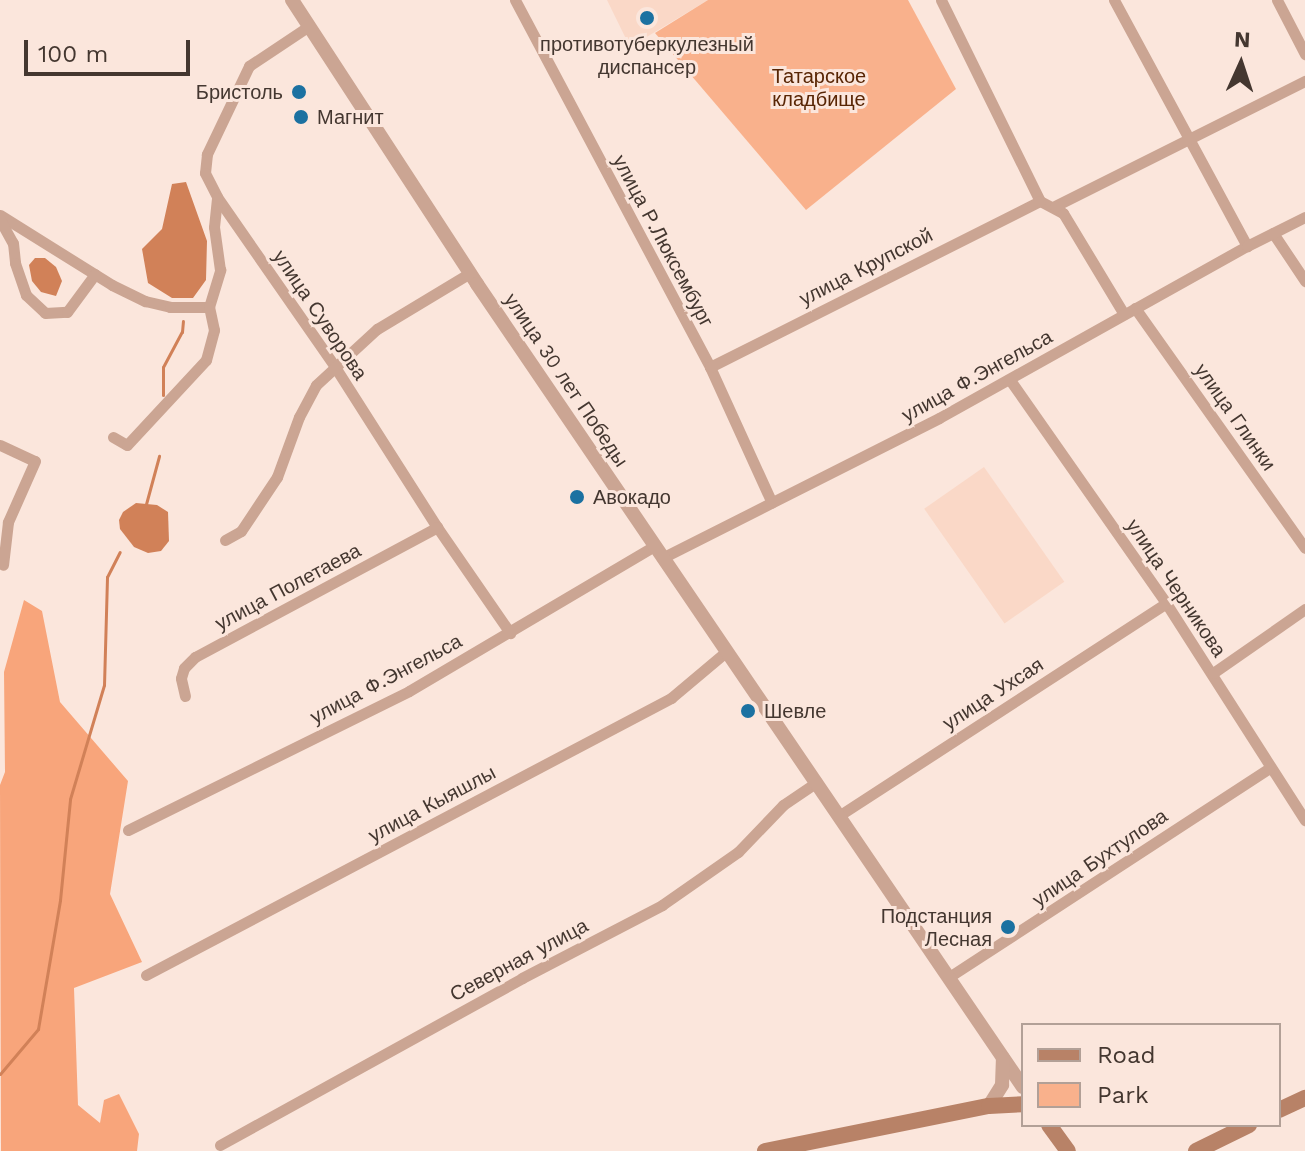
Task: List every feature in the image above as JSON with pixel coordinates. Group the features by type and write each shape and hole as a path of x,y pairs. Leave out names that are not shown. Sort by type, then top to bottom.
{"main road":[{"path":"1281,1109 1305,1098"},
{"path":"765,1151 989,1106 1021,1104"},
{"path":"1050,1127 1068,1151"},
{"path":"1196,1151 1245,1127"}],"street":[{"name":"улица Р.Люксембург","path":"515,0 710,367 772,503"},
{"path":"941,0 1040,201 1055,206 1305,81"},
{"path":"1114,0 1247,246"},
{"path":"1277,0 1305,54"},
{"name":"улица 30 лет Победы","path":"296,1 309,26 470,273 1021,1084"},
{"name":"улица Суворова","path":"309,26 249,66 207,154 205,173 217,197 335,367 437,527 510,633"},
{"path":"113,437 127,445 206,360 214,330 209,307 220,270 214,227 217,197"},
{"name":"улица Крупской","path":"710,367 1040,201"},
{"name":"улица Глинки","path":"1055,206 1305,548"},
{"name":"улица Ф.Энгельса","path":"128,830 409,691 658,552 772,503 1010,380 1247,246 1305,217"},
{"path":"0,218 145,301 170,307 209,307"},
{"path":"0,218 13,243 26,295 45,313 67,312 95,274"},
{"path":"1273,233 1305,281"},
{"path":"225,540 241,531 277,477 304,406 316,385 377,329 470,273"},
{"name":"улица Черникова","path":"1010,380 1213,673 1269,768 1305,820"},
{"path":"0,445 35,461 8,522 3,565"},
{"name":"улица Полетаева","path":"185,696 181,678 184,668 195,657 437,527"},
{"name":"улица Ухсая","path":"840,815 1166,603"},
{"path":"1213,673 1305,609"},
{"name":"улица Кыяшлы","path":"146,975 671,698 727,651"},
{"name":"улица Бухтулова","path":"949,977 1269,768"},
{"name":"Северная улица","path":"220,1145 673,898 738,852 783,805 817,782"},
{"path":"989,1106 1002,1085 1003,1058"}],"shaded area":[{"name":"противотуберкулезный диспансер","path":"607,0 708,0 630,47"},
{"path":"186,182 207,241 206,280 193,298 172,298 148,283 142,249 162,229 172,184"},
{"path":"35,258 45,258 56,267 62,281 56,296 41,292 32,281 29,265"},
{"path":"984,467 1064,582 1005,624 924,509"},
{"path":"136,503 157,505 168,512 169,541 161,551 148,553 134,547 120,529 119,520 123,512"},
{"path":"24,600 42,611 60,702 128,781 110,894 142,962 74,988 78,1105 100,1123 104,1100 119,1094 139,1134 137,1151 1,1151 0,785 5,772 4,672"}],"green space":[{"name":"Татарское кладбище","path":"708,0 908,0 956,89 806,210 655,33"}],"waterway":[{"path":"163,395 163,367 182,332 183,321"},
{"path":"146,504 159,456"},
{"path":"0,1074 38,1029 60,900 70,799 104,685 107,577 120,552"}],"place":[{"name":"противотуберкулезный диспансер","path":"647,18"},
{"name":"Бристоль","path":"299,92"},
{"name":"Магнит","path":"301,117"},
{"name":"Авокадо","path":"577,497"},
{"name":"Шевле","path":"748,711"},
{"name":"Подстанция Лесная","path":"1008,927"}]}
